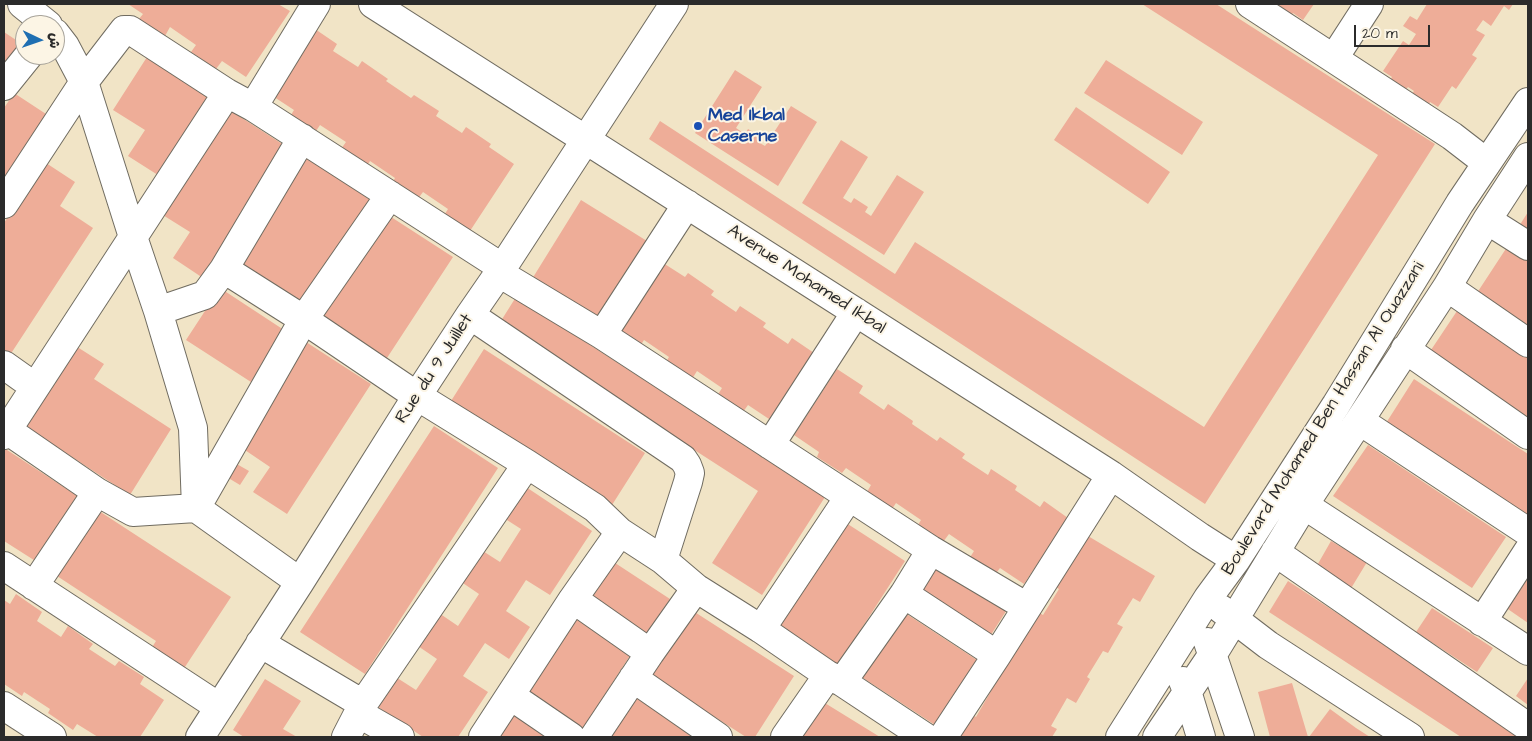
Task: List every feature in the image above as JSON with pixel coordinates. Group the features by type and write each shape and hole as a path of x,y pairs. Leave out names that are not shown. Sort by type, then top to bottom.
{"street":[{"path":"22,4 36,15"},
{"path":"253,107 316,4"},
{"name":"Avenue Mohamed Ikbal","path":"373,4 1111,475 1236,560"},
{"name":"Rue du 9 Juillet","path":"206,735 219,707 417,396 501,271 674,4"},
{"path":"1250,4 1452,136 1487,163"},
{"path":"1334,58 1369,4"},
{"path":"4,204 84,82 124,30 130,30 390,195 501,271 931,550 1026,607"},
{"path":"65,46 84,82 158,311 193,428 196,508"},
{"path":"4,86 21,65"},
{"path":"227,93 5,432 97,492 133,512 196,508 300,582"},
{"name":"Boulevard Mohamed Ben Hassan Al Ouazzani","path":"1120,737 1336,405 1460,203 1528,102"},
{"path":"158,311 205,295 224,268 302,138"},
{"name":"Boulevard Mohamed Ben Hassan Al Ouazzani","path":"1157,737 1213,654 1304,505 1447,287 1528,157"},
{"path":"196,508 304,319 390,195"},
{"path":"602,335 687,204"},
{"path":"1487,220 1528,246"},
{"path":"224,268 304,319 417,396 595,508 620,532 663,560 696,588 925,737"},
{"path":"1447,287 1528,343"},
{"path":"770,445 856,312"},
{"path":"470,315 683,459 688,465 690,473 688,482 663,560"},
{"path":"1405,349 1528,436"},
{"path":"4,365 35,387"},
{"path":"1360,421 1528,532"},
{"path":"346,737 361,708 527,464"},
{"path":"943,737 1111,475"},
{"path":"34,586 97,492"},
{"path":"761,629 849,497"},
{"path":"1304,505 1528,651"},
{"path":"483,737 573,599 620,532"},
{"path":"785,737 904,594 931,550"},
{"path":"1482,622 1528,551"},
{"path":"1275,552 1528,727"},
{"path":"4,566 219,707"},
{"path":"594,737 696,588"},
{"path":"904,594 997,655"},
{"path":"573,599 650,653"},
{"path":"1203,607 1234,619 1268,644 1410,737"},
{"path":"1203,607 1213,654 1240,737"},
{"path":"260,644 361,708 400,737"},
{"path":"1171,657 1187,691 1200,737"},
{"path":"633,678 718,737"},
{"path":"511,696 570,737"},
{"path":"4,706 52,737"}],"building":[{"path":"128,4 278,4 290,11 246,77 222,61 216,69 191,52 196,45 170,27 165,36 139,19 143,14"},
{"path":"1142,4 1216,4 1435,144 1205,504 649,139 660,121 895,274 915,242 1204,427 1378,155"},
{"path":"1277,4 1314,4 1303,20 1293,13 1290,17 1274,7"},
{"path":"1427,4 1513,4 1509,10 1504,6 1491,26 1483,20 1476,30 1485,35 1472,55 1477,58 1456,89 1452,86 1438,107 1430,102 1428,106 1411,95 1414,91 1408,87 1404,92 1389,82 1392,77 1383,71 1403,41 1409,45 1416,34 1403,26 1410,16 1417,20"},
{"path":"312,27 337,44 333,51 358,67 362,61 411,98 414,95 439,111 436,116 462,133 466,127 491,144 489,147 514,164 468,234 443,217 448,209 423,192 417,200 392,183 395,178 370,161 366,167 341,149 346,142 320,125 316,131 291,115 294,110 268,93"},
{"path":"4,32 15,39 15,55 4,73"},
{"path":"147,57 211,99 161,177 128,156 145,130 113,110"},
{"path":"1106,60 1203,122 1182,155 1084,93"},
{"path":"735,70 762,87 736,128 745,134 748,129 762,137 758,142 765,146 791,106 817,122 778,186 695,133"},
{"path":"14,93 46,114 4,180 4,108"},
{"path":"225,107 290,149 206,280 173,258 190,232 158,212"},
{"path":"1076,107 1170,172 1148,204 1054,140"},
{"path":"841,140 868,157 843,198 851,203 854,198 868,207 865,212 871,216 897,175 924,192 884,255 802,203"},
{"path":"307,158 372,201 305,305 240,263"},
{"path":"43,161 75,182 60,206 93,228 10,355 4,351 4,223"},
{"path":"581,200 647,241 598,320 532,279"},
{"path":"1528,212 1528,239 1516,231"},
{"path":"388,215 453,257 385,361 321,319"},
{"path":"1511,241 1528,253 1528,335 1473,299"},
{"path":"660,261 685,277 688,273 714,291 711,295 736,312 740,306 766,323 763,327 788,344 792,338 817,355 772,421 748,405 743,412 717,396 722,388 697,371 692,379 666,362 669,357 644,340 640,346 615,329"},
{"path":"220,288 284,330 251,382 186,340"},
{"path":"516,297 825,497 762,595 712,563 758,491 499,324"},
{"path":"1459,308 1528,354 1528,428 1425,359"},
{"path":"306,342 371,384 287,514 253,492 270,467 239,446"},
{"path":"71,343 104,364 94,379 171,429 130,495 20,423"},
{"path":"484,349 645,453 612,505 451,401"},
{"path":"837,369 863,386 859,393 884,410 888,404 937,441 940,437 965,454 962,458 988,475 991,469 1017,486 1015,490 1040,507 1044,501 1068,518 1024,584 1000,568 994,576 969,559 974,551 949,534 943,542 918,525 921,520 896,503 892,509 867,492 871,485 846,468 842,473 817,457 819,452 794,435"},
{"path":"1414,379 1528,454 1528,527 1381,431"},
{"path":"434,426 498,468 365,674 300,632"},
{"path":"1368,445 1506,537 1472,588 1333,496"},
{"path":"4,448 79,497 37,562 4,541"},
{"path":"228,459 249,471 240,485 220,473"},
{"path":"517,481 592,531 550,595 526,580 506,611 530,627 509,659 485,643 463,676 488,692 458,737 423,737 372,703 391,674 416,690 437,659 412,642 433,609 458,626 479,594 454,577 475,546 500,562 521,529 496,513"},
{"path":"99,511 231,597 181,673 149,652 156,641 57,576"},
{"path":"840,519 905,561 838,665 773,623"},
{"path":"1088,536 1155,576 1140,602 1133,598 1117,624 1123,627 1108,653 1103,651 1087,677 1090,679 1076,703 1067,698 1051,726 1057,729 1052,737 955,737 969,713 976,717 991,691 984,686 1001,659 1008,663 1023,639 1034,610 1043,615 1059,589 1050,584 1065,558 1072,562"},
{"path":"1331,541 1367,562 1350,590 1315,569"},
{"path":"606,557 670,599 646,636 582,594"},
{"path":"931,557 1008,608 987,641 909,590"},
{"path":"1528,567 1528,623 1502,605"},
{"path":"1288,581 1527,737 1461,737 1269,612"},
{"path":"16,594 42,612 37,621 61,637 68,626 93,644 89,649 115,666 119,661 144,677 140,684 164,700 140,737 98,737 77,724 73,730 48,713 50,709 24,692 22,696 4,684 4,600 10,604"},
{"path":"1432,608 1493,648 1477,672 1416,632"},
{"path":"690,609 794,676 755,737 746,737 649,675"},
{"path":"899,609 977,660 935,725 857,674"},
{"path":"566,612 631,654 581,732 516,690"},
{"path":"1528,678 1528,705 1516,696"},
{"path":"265,679 301,701 283,729 297,737 244,737 233,730"},
{"path":"1292,683 1308,737 1270,737 1258,692"},
{"path":"635,692 706,737 606,737"},
{"path":"820,700 880,737 797,737"},
{"path":"504,709 536,730 547,737 486,737"},
{"path":"1330,709 1356,728 1370,737 1309,737"}],"place":[{"name":"Med Ikbal Caserne","path":"698,126"}]}
